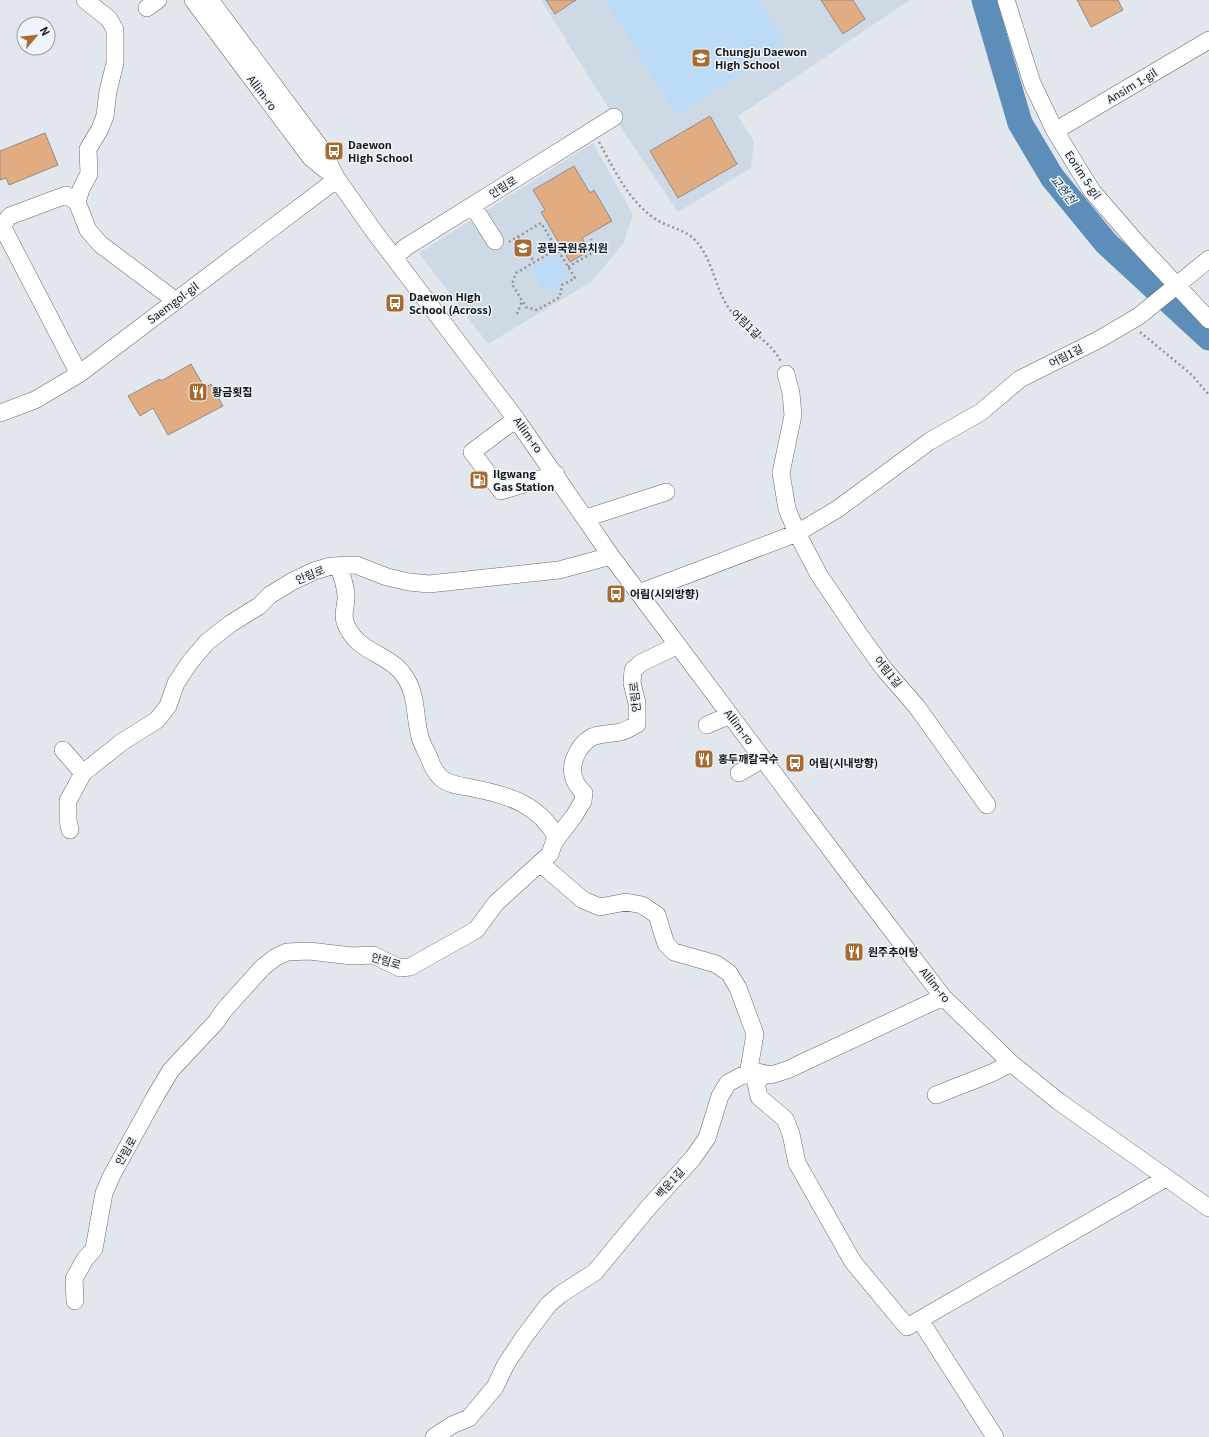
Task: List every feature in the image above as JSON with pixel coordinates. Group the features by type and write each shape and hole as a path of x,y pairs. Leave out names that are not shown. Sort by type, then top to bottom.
{"street":[{"path":"77,202 81,189 89,174 88,149 100,129 105,116 108,91 115,63 115,30 109,19 85,0"},
{"name":"Allim-ro","path":"193,0 311,158 337,179"},
{"name":"Allim-ro","path":"210,0 322,150 337,179 394,258 556,474 611,556 943,997 1011,1063 1058,1101 1209,1208"},
{"name":"Eorim 5-gil","path":"1006,0 1032,83 1055,131 1092,191 1171,289 1209,320"},
{"name":"Ansim 1-gil","path":"1055,131 1209,40"},
{"name":"안림로","path":"394,258 406,247 614,117"},
{"name":"Saemgol-gil","path":"0,413 35,400 79,374 337,179"},
{"path":"79,374 2,226 10,216 66,195 77,202 88,230 100,244 176,301"},
{"path":"473,206 494,241"},
{"name":"어림1길","path":"639,593 797,534 836,510 930,441 981,412 1020,379 1100,339 1134,319 1209,259"},
{"name":"어림1길","path":"786,374 791,393 793,415 781,473 787,509 797,534 819,576 861,637 884,669 918,707 987,804"},
{"path":"516,419 472,452 501,491 556,474"},
{"path":"586,518 666,492"},
{"name":"안림로","path":"70,830 68,820 68,801 83,773 134,734 157,720 168,706 176,684 190,662 207,642 230,624 259,606 270,595 293,581 314,571 338,566 356,565 387,577 409,582 429,584 559,570 611,556"},
{"path":"338,566 344,581 346,596 344,608 345,622 361,645 393,664 403,673 414,701 420,737 433,766 441,778 453,784 501,794 516,800 544,817 557,838"},
{"name":"안림로","path":"75,1301 74,1279 85,1259 94,1249 104,1193 112,1175 156,1095 171,1070 216,1022 225,1009 241,994 263,967 276,957 287,952 309,951 352,956 373,955 400,968 410,968 476,930 496,904 550,854 557,838 574,816 583,800 584,793 576,783 573,770 575,757 581,747 592,737 605,733 622,732 637,724 637,703 632,683 633,670 641,663 678,645"},
{"path":"707,725 730,715"},
{"path":"63,750 83,773"},
{"path":"739,773 763,759"},
{"path":"540,863 583,900 600,907 626,902 642,905 657,915 666,944 674,952 716,964 729,974 738,988 755,1034 756,1083 759,1097 785,1119 791,1134 797,1163 853,1262 913,1323 995,1437"},
{"name":"백운1길","path":"434,1437 452,1425 469,1418 495,1387 506,1364 549,1304 561,1294 596,1272 648,1208 693,1158 707,1138 720,1096 728,1083 756,1074 771,1074 787,1070 943,997"},
{"path":"936,1095 992,1073 1011,1063"},
{"path":"913,1323 1166,1178"}],"path":[{"name":"어림1길","path":"593,131 631,196 654,219 682,230 702,249 723,298 733,314 772,348 780,359 786,374"},
{"path":"494,241 508,242 542,223 574,278 562,285 560,297 537,310 526,308 512,284 516,273 557,249"},
{"path":"518,237 534,262"},
{"path":"568,267 598,250 591,239"},
{"path":"517,314 523,301"},
{"path":"1134,319 1192,375 1209,395"}],"shaded area":[{"name":"Chungju Daewon High School","path":"541,0 910,0 738,116 754,141 751,168 678,212 614,117"},
{"path":"605,0 758,0 786,44 677,115"},
{"name":"공립국원유치원","path":"593,143 633,215 623,244 591,282 488,344 419,253"},
{"path":"556,254 570,277 545,292 531,269"}],"building":[{"path":"546,0 576,0 555,14"},
{"path":"821,0 853,0 865,19 843,34"},
{"path":"1077,0 1118,0 1123,10 1091,27"},
{"path":"710,116 737,164 678,198 650,151"},
{"path":"45,133 58,165 9,185 6,178 0,180 0,151"},
{"path":"574,166 590,193 594,190 612,221 582,238 589,251 570,262 541,212 545,210 533,190"},
{"path":"191,364 205,388 211,384 223,406 168,435 153,408 140,416 128,396 160,379 161,381"}],"waterway":[{"name":"교현천","path":"984,0 1020,123 1052,177 1106,243 1209,338"}],"place":[{"name":"Chungju Daewon High School","path":"701,58"},
{"name":"Daewon High School","path":"334,151"},
{"name":"공립국원유치원","path":"523,248"},
{"name":"Daewon High School (Across)","path":"395,303"},
{"name":"황금횟집","path":"198,392"},
{"name":"Ilgwang Gas Station","path":"479,480"},
{"name":"어림(시외방향)","path":"616,594"},
{"name":"홍두깨칼국수","path":"704,759"},
{"name":"어림(시내방향)","path":"795,763"},
{"name":"원주추어탕","path":"854,952"}]}
